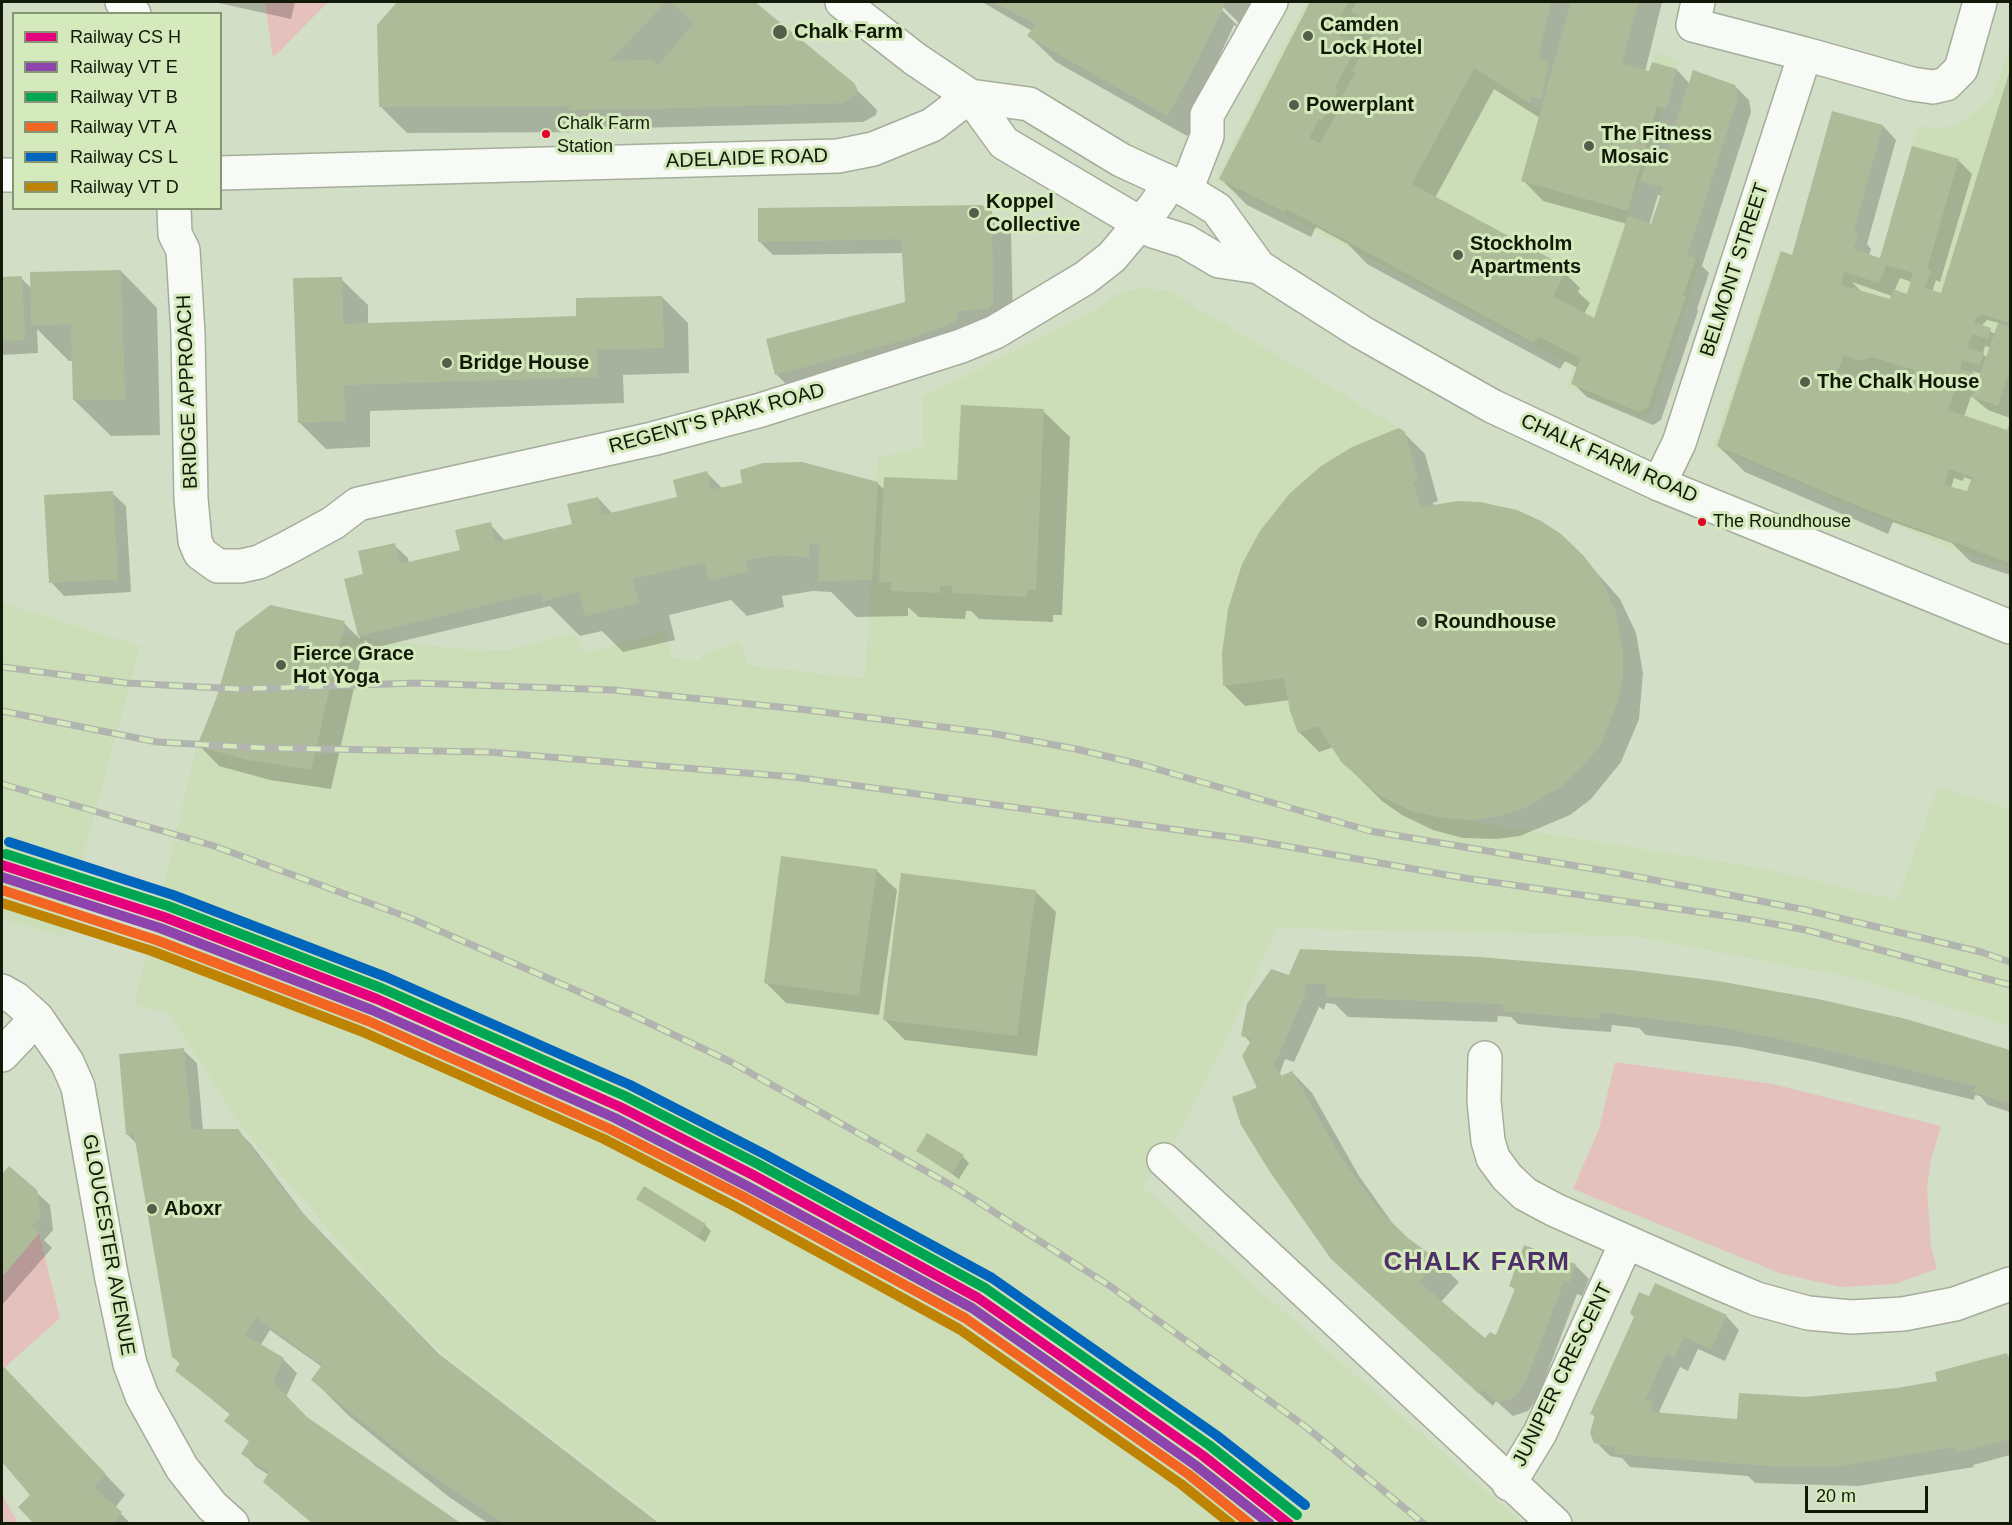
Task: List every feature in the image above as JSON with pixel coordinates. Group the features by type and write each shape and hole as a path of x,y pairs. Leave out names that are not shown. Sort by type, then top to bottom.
{"street":[{"path":"842,2 915,59 970,96"},
{"name":"REGENT'S PARK ROAD","path":"218,566 241,566 258,562 333,523 358,504 663,436 761,411 961,346 995,332 1085,278 1112,257 1142,224 1161,197 1176,185 1208,135 1208,115 1270,2"},
{"path":"1698,2 1693,25 1912,84 1933,87 1946,84 1961,69 1980,2"},
{"name":"BELMONT STREET","path":"1659,484 1679,443 1804,54"},
{"name":"ADELAIDE ROAD","path":"222,169 838,156 873,148 932,124 970,96"},
{"name":"CHALK FARM ROAD","path":"970,96 1029,104 1121,160 1176,185 1217,209 1260,267 1361,332 1492,406 1659,484 2010,627"},
{"name":"CHALK FARM ROAD","path":"970,96 1004,143 1153,231 1185,241 1219,261 1260,267"},
{"name":"BRIDGE APPROACH","path":"174,210 175,234 183,250 186,302 192,528 200,554 218,566"},
{"name":"GLOUCESTER AVENUE","path":"2,991 16,999 37,1018 67,1062 78,1087 120,1324 130,1364 142,1396 182,1468 212,1506 232,1524"},
{"path":"2,1055 37,1018"},
{"path":"1485,1058 1486,1133 1493,1158 1502,1171 1525,1194 1626,1243 1757,1299 1808,1313 1851,1317 1903,1314 1955,1304 2010,1284"},
{"path":"1164,1160 1509,1484"},
{"name":"JUNIPER CRESCENT","path":"1555,1524 1509,1484 1540,1433 1626,1243"}],"shaded area":[{"path":"265,2 328,2 273,58"},
{"path":"1306,2 1551,2 1529,102 1541,111 1642,96 1656,53 1680,60 1622,234 1701,260 1652,412 1639,417 1568,387 1573,367 1352,249 1215,181"},
{"path":"2010,48 2010,568 1948,547 1713,447 1779,248 1781,251 1879,283 1887,261 1880,258 1917,126 1942,129 1959,123 1976,111 1993,94"},
{"path":"1147,288 1168,291 1186,301 1405,432 1418,481 1414,483 1421,507 1458,501 1480,502 1517,510 1561,534 1583,555 1600,577 1616,612 1623,651 1619,698 1602,742 1570,779 1549,795 1499,816 1463,820 1765,869 1897,900 1938,787 2010,809 2010,1026 1854,978 1634,936 1277,928 1216,1062 1164,1160 1142,1186 1522,1523 663,1523 440,1352 377,1287 240,1125 169,1013 134,1005 197,746 248,760 311,769 342,634 457,649 508,650 576,632 581,651 593,651 665,631 672,658 701,661 700,655 740,642 748,665 865,679 878,458 923,447 923,395 961,379 1093,311 1120,292"},
{"path":"2,603 140,646 62,936 2,919"},
{"path":"1615,1062 1773,1084 1941,1126 1931,1160 1927,1186 1931,1247 1937,1269 1895,1284 1840,1287 1779,1273 1573,1189 1599,1129"},
{"path":"39,1233 60,1318 2,1370 2,1277"},
{"path":"2,1494 18,1523 2,1523"}],"building":[{"path":"397,2 666,2 610,61 653,60 658,66 694,23 671,2 755,2 854,83 857,88 856,94 842,103 646,109 568,110 571,106 379,107 377,25"},
{"path":"993,2 1226,2 1194,68 1167,116 1027,36 1036,24"},
{"path":"1310,2 1349,2 1335,25 1343,29 1339,36 1357,45 1335,88 1338,90 1322,121 1319,119 1309,138 1320,143 1345,99 1342,96 1355,73 1352,71 1377,27 1351,11 1357,2 1551,2 1538,59 1549,62 1541,99 1530,97 1529,103 1474,68 1412,184 1555,261 1551,268 1564,276 1553,296 1594,318 1628,216 1651,224 1663,188 1640,181 1647,162 1662,166 1693,70 1735,85 1738,98 1687,255 1696,258 1683,296 1686,296 1648,407 1638,412 1571,384 1580,358 1538,336 1534,343 1315,224 1286,209 1284,212 1219,179"},
{"name":"The Fitness Mosaic","path":"1571,2 1638,2 1622,64 1649,71 1652,62 1677,69 1666,109 1657,106 1628,211 1521,181"},
{"path":"2010,70 2010,323 1981,314 1980,317 1976,316 1974,322 1991,328 1988,339 1972,334 1967,348 1984,353 1980,365 1962,360 1960,369 1977,374 1969,391 1962,389 1963,382 1958,381 1948,410 2007,430 2010,422 2010,563 1862,508 1717,446 1781,251 1792,255 1832,111 1883,125 1854,231 1859,234 1853,249 1880,258 1912,146 1959,159 1927,269 1931,270 1925,288 1941,293","holes":["1886,265 1913,273 1907,294 1893,289 1890,299 1841,285 1844,272 1879,283","1844,355 1858,361 1872,357 1915,370 1908,393 1837,372","1949,469 1972,477 1967,491 1944,485"]},
{"path":"982,205 992,211 993,302 989,309 956,311 957,321 915,337 775,375 766,339 905,302 901,239 758,242 758,208"},
{"path":"121,270 125,399 73,400 71,324 31,326 30,272"},
{"path":"22,276 25,340 2,341 2,277"},
{"name":"Bridge House","path":"342,277 343,324 576,316 576,298 662,296 664,348 597,350 598,377 344,385 345,421 298,423 293,278"},
{"path":"1998,323 2010,327 2010,369 1998,406 1972,397"},
{"path":"961,405 1044,409 1036,590 1027,590 1027,597 951,593 952,586 940,586 940,593 891,591 891,582 879,582 884,477 957,480"},
{"name":"Roundhouse","path":"1399,428 1405,432 1418,481 1413,483 1421,507 1458,501 1480,502 1517,510 1541,521 1561,534 1583,555 1600,577 1616,612 1623,651 1623,675 1619,698 1602,742 1587,762 1559,788 1524,808 1499,816 1474,820 1442,818 1411,811 1380,796 1342,763 1318,726 1298,733 1290,711 1284,678 1223,686 1222,654 1228,609 1242,564 1260,531 1290,493 1321,466 1352,447"},
{"path":"802,462 878,482 872,580 818,581 820,543 809,544 809,557 776,555 746,560 749,571 709,581 705,562 633,579 639,603 585,616 579,592 543,601 541,592 358,636 344,579 363,574 358,551 395,543 400,564 460,550 455,530 491,522 495,542 572,524 567,504 598,497 602,515 677,497 673,480 707,471 711,490 742,483 740,470 763,463"},
{"path":"113,491 118,579 49,583 44,495"},
{"name":"Fierce Grace Hot Yoga","path":"270,605 345,621 311,770 248,760 197,746 216,699 236,631"},
{"path":"781,856 877,869 859,996 764,983"},
{"path":"901,873 1036,890 1017,1036 883,1020"},
{"path":"1300,949 1480,957 1630,970 1718,981 1818,999 1906,1019 2010,1050 2010,1104 1973,1092 1976,1086 1789,1041 1719,1027 1599,1012 1598,1019 1503,1011 1503,1004 1326,997 1326,984 1306,984 1303,991 1306,992 1274,1065 1281,1076 1292,1071 1339,1154 1379,1210 1408,1238 1439,1261 1419,1282 1485,1338 1490,1332 1496,1335 1515,1289 1509,1286 1524,1245 1576,1264 1569,1283 1564,1281 1525,1383 1515,1397 1498,1403 1482,1389 1479,1394 1331,1259 1270,1172 1241,1125 1232,1097 1257,1088 1242,1056 1252,1039 1241,1036 1247,1004 1271,969 1289,975"},
{"path":"184,1048 191,1129 238,1129 295,1205 439,1354 660,1524 505,1524 410,1460 311,1380 322,1365 256,1317 245,1335 284,1358 273,1382 307,1417 462,1524 313,1524 263,1482 269,1472 241,1454 249,1441 224,1421 231,1413 175,1371 180,1363 172,1357 134,1134 126,1135 119,1054"},
{"path":"927,1133 964,1155 952,1174 916,1151"},
{"path":"9,1166 37,1190 41,1216 32,1226 39,1233 2,1277 2,1174"},
{"path":"644,1186 706,1224 698,1237 636,1199"},
{"path":"1655,1283 1727,1315 1711,1349 1684,1337 1674,1358 1666,1354 1645,1400 1652,1402 1652,1412 1737,1419 1739,1393 1805,1397 1897,1388 1937,1381 1935,1372 2007,1353 2010,1365 2010,1439 1956,1453 1955,1447 1837,1467 1781,1467 1615,1454 1615,1447 1594,1443 1590,1433 1595,1415 1590,1414 1634,1317 1630,1313 1639,1292 1649,1296"},
{"path":"4,1367 106,1474 94,1488 122,1512 113,1524 34,1524 18,1507 30,1495 2,1462 2,1369"}],"railway":[{"path":"2,667 126,683 241,689 416,683 613,690 799,709 990,733 1076,749 1143,765 1370,831 1623,874 1806,910 1981,952 2010,962"},
{"path":"2,711 157,742 265,748 488,752 794,777 1251,840 1464,878 1747,919 1806,930 2010,985"},
{"path":"2,784 214,846 410,918 630,1014 731,1062 958,1189 1110,1286 1306,1427 1424,1524"}],"transit line":[{"path":"9,842 173,895 386,977 630,1085 764,1154 992,1278 1216,1435 1305,1505"},
{"path":"6,854 168,906 381,988 625,1096 758,1164 985,1288 1209,1445 1297,1515"},
{"path":"2,865 164,917 377,999 620,1107 753,1175 978,1298 1202,1455 1289,1524"},
{"path":"2,877 160,928 372,1010 615,1118 747,1186 972,1308 1195,1465 1270,1524"},
{"path":"2,890 156,940 368,1021 610,1129 742,1196 965,1318 1188,1474 1250,1524"},
{"path":"2,903 152,951 363,1032 604,1139 736,1207 959,1329 1181,1484 1231,1524"}],"place":[{"name":"Chalk Farm","path":"780,32"},
{"name":"Camden Lock Hotel","path":"1308,36"},
{"name":"Powerplant","path":"1294,105"},
{"name":"Chalk Farm Station","path":"546,134"},
{"name":"The Fitness Mosaic","path":"1589,146"},
{"name":"Koppel Collective","path":"974,213"},
{"name":"Stockholm Apartments","path":"1458,255"},
{"name":"Bridge House","path":"447,363"},
{"name":"The Chalk House","path":"1805,382"},
{"name":"The Roundhouse","path":"1702,522"},
{"name":"Roundhouse","path":"1422,622"},
{"name":"Fierce Grace Hot Yoga","path":"281,665"},
{"name":"Aboxr","path":"152,1209"}],"district":[{"name":"CHALK FARM","path":"1477,1263"}]}
